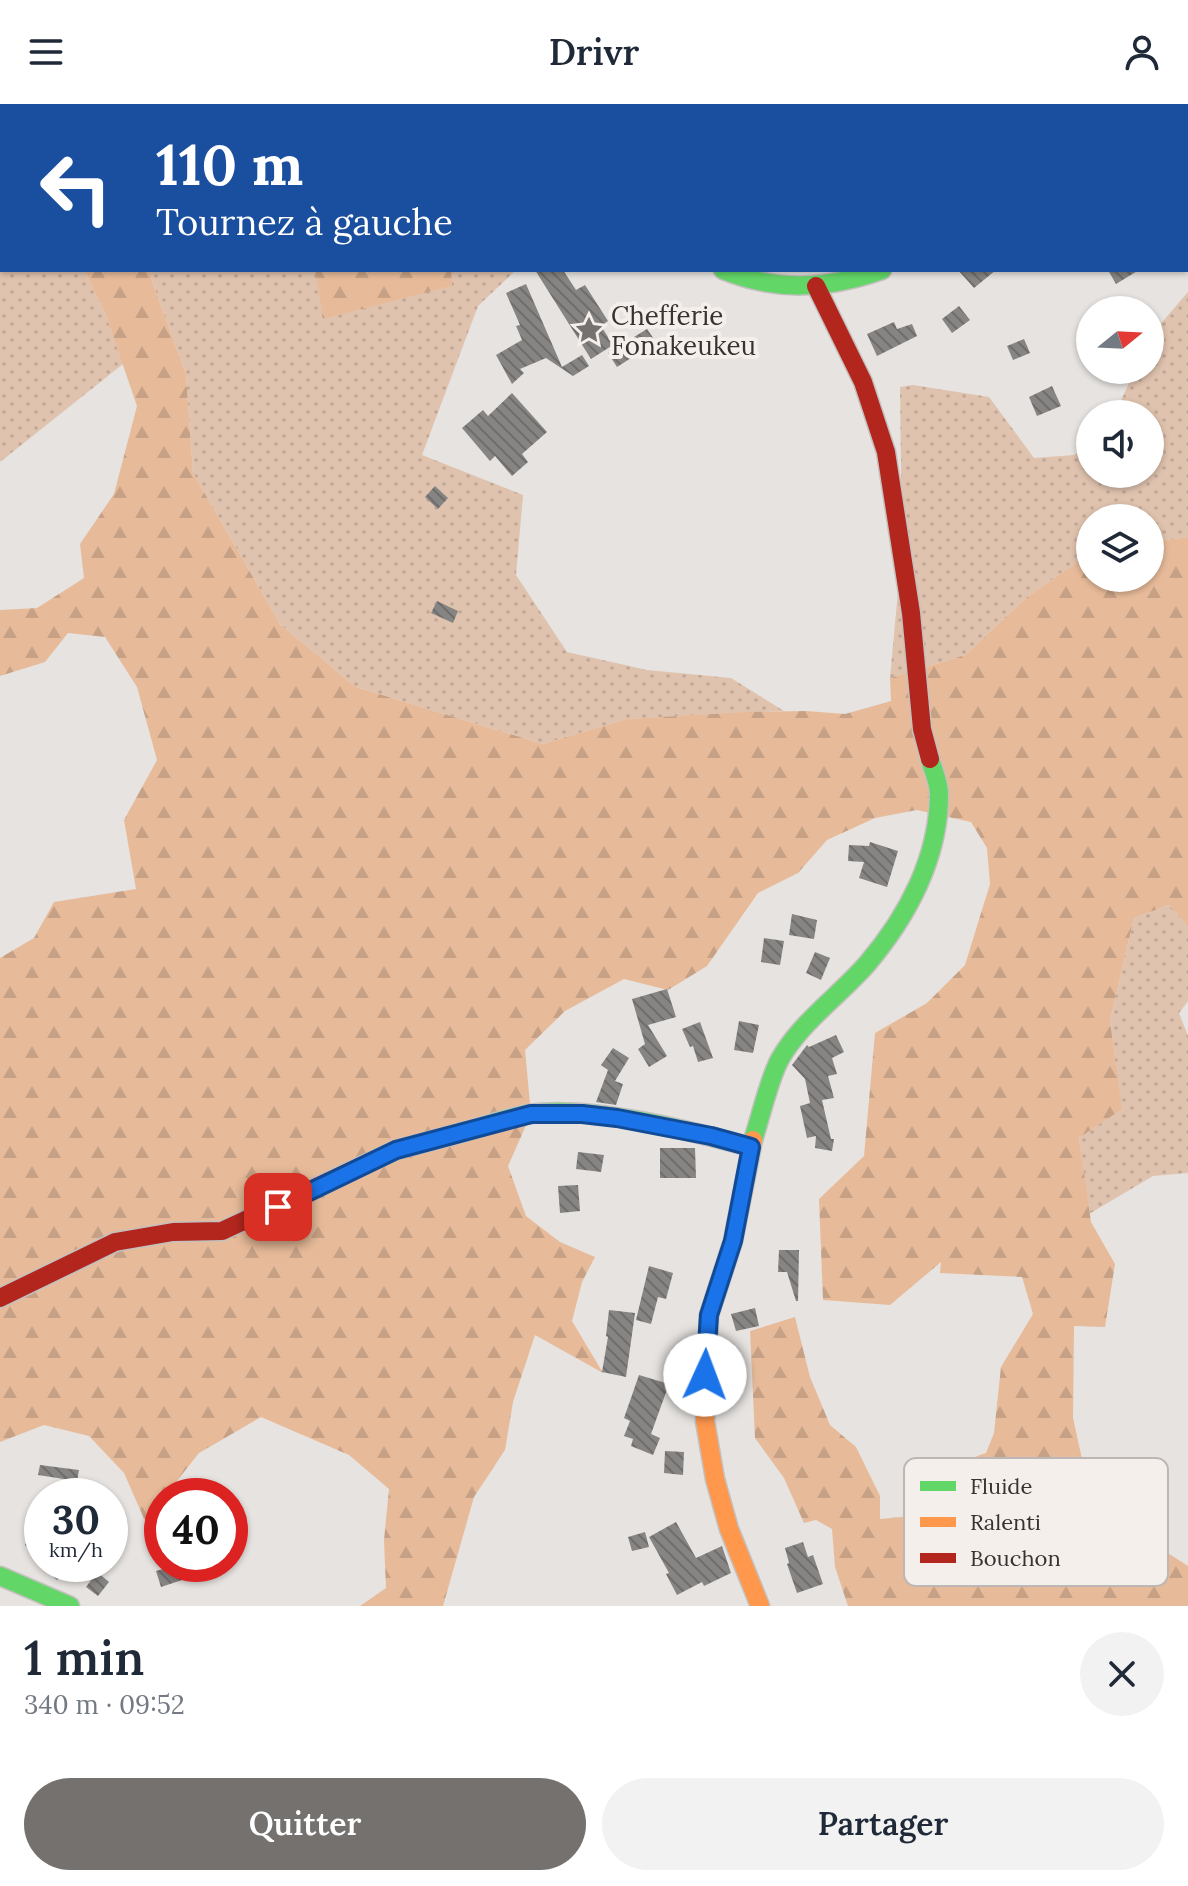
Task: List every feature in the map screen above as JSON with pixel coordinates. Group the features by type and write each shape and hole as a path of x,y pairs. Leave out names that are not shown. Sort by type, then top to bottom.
{"street":[{"path":"727,272 743,280 766,285 816,286 877,272"},
{"path":"760,1606 729,1529 715,1479 705,1421 709,1315 733,1241 751,1147 780,1059 806,1026 867,964 911,904 920,884 938,813 939,792 922,729 911,613 886,452 863,382 816,286"},
{"path":"0,1298 115,1242 187,1231 222,1231 396,1150 531,1114 617,1118 751,1147"},
{"path":"0,1576 70,1606"}],"shaded area":[{"path":"0,272 85,272 105,313 123,364 0,462"},
{"path":"150,272 514,272 478,306 422,455 523,495 516,575 567,652 647,670 731,678 784,711 626,719 543,744 356,687 280,624 193,473 186,374"},
{"path":"1188,292 1188,537 1164,540 1164,504 1076,504 1076,563 1027,597 965,655 890,678 902,548 900,387 913,385 989,397 1034,458 1076,454 1076,488 1164,488 1164,400 1121,400 1129,384 1164,384 1164,320"},
{"path":"1169,905 1188,927 1188,1001 1179,1013 1188,1036 1188,1173 1153,1176 1089,1214 1079,1138 1121,1109 1110,1021 1134,918"}],"green space":[{"path":"85,272 150,272 186,374 193,473 280,624 356,687 543,744 626,719 748,712 845,714 891,701 890,678 965,655 1027,597 1076,563 1076,592 1164,592 1164,540 1188,537 1188,927 1169,905 1134,918 1110,1021 1122,1109 1079,1138 1091,1222 1115,1264 1105,1327 1074,1326 1073,1418 1082,1458 974,1458 986,1453 994,1433 1001,1367 1033,1314 1022,1277 940,1273 941,1262 890,1305 823,1300 819,1199 864,1156 875,1033 927,1003 965,965 990,884 987,848 971,822 917,810 875,818 827,840 798,873 758,893 707,966 668,990 624,979 565,1011 525,1050 531,1114 508,1166 526,1216 560,1242 595,1257 582,1282 572,1321 603,1373 535,1335 513,1402 505,1450 474,1497 443,1606 360,1606 386,1588 384,1540 389,1489 349,1455 261,1417 199,1453 179,1478 144,1478 144,1519 128,1478 89,1436 44,1425 0,1442 0,958 34,938 54,902 136,889 124,820 157,760 137,687 105,637 68,633 45,662 0,676 0,610 37,608 84,578 80,544 114,494 137,406 105,313"},
{"path":"315,272 451,272 452,286 323,319"},
{"path":"795,1317 810,1377 830,1425 856,1447 880,1496 880,1519 904,1517 904,1586 1168,1586 1168,1553 1188,1566 1188,1606 848,1606 835,1567 832,1529 816,1520 804,1523 784,1478 755,1438 750,1331"}],"building":[{"path":"536,272 564,272 576,290 585,285 608,321 601,326 613,345 591,359"},
{"path":"960,272 994,272 974,288"},
{"path":"1109,272 1136,272 1116,284"},
{"path":"526,284 562,367 582,355 589,366 573,376 546,358 520,369 524,373 512,384 496,355 522,340 516,326 520,325 506,293"},
{"path":"959,306 970,320 952,333 942,319"},
{"path":"894,322 897,329 912,324 917,336 877,356 867,334"},
{"path":"647,329 656,342 617,367 608,353"},
{"path":"1024,339 1030,353 1013,360 1007,346"},
{"path":"1052,386 1061,406 1037,416 1029,397"},
{"path":"512,393 547,432 522,454 528,462 512,476 495,456 490,461 462,428 483,410 488,416"},
{"path":"435,486 448,498 438,509 425,497"},
{"path":"437,601 458,611 453,623 431,613"},
{"path":"870,842 898,851 887,887 859,878 864,862 848,861 849,845 869,846"},
{"path":"792,914 817,920 814,939 789,935"},
{"path":"764,938 784,941 780,965 761,962"},
{"path":"815,952 830,958 821,980 806,973"},
{"path":"667,989 676,1017 648,1025 667,1056 649,1067 638,1049 645,1044 632,999"},
{"path":"739,1021 759,1025 753,1053 734,1050"},
{"path":"700,1022 713,1058 698,1062 693,1046 690,1047 682,1029"},
{"path":"836,1035 844,1052 832,1058 837,1074 828,1076 834,1098 822,1100 831,1139 834,1139 832,1151 815,1148 816,1136 807,1138 800,1106 810,1103 805,1079 792,1065 807,1045 809,1047"},
{"path":"613,1048 629,1058 615,1081 623,1084 616,1105 596,1102 608,1070 601,1065"},
{"path":"660,1148 695,1148 696,1178 660,1178"},
{"path":"578,1152 604,1155 601,1172 576,1169"},
{"path":"578,1185 580,1211 560,1213 558,1186"},
{"path":"779,1250 799,1250 798,1301 787,1272 778,1272"},
{"path":"649,1266 673,1273 666,1299 658,1297 651,1324 636,1320"},
{"path":"755,1308 759,1326 736,1331 731,1314"},
{"path":"609,1310 635,1313 626,1377 602,1372"},
{"path":"639,1375 669,1384 651,1434 660,1438 653,1455 631,1446 633,1439 624,1436 630,1421 624,1418"},
{"path":"665,1451 684,1452 683,1475 664,1473"},
{"path":"40,1465 79,1470 78,1478 38,1475"},
{"path":"676,1522 696,1558 722,1546 731,1573 704,1586 702,1582 677,1595 649,1537"},
{"path":"645,1532 649,1547 632,1551 628,1537"},
{"path":"803,1542 808,1557 813,1555 823,1584 797,1593 785,1548"},
{"path":"90,1582 109,1582 98,1596 86,1587"},
{"path":"159,1582 176,1582 161,1587"}],"traffic: fast":[{"path":"729,272 783,285 822,284 875,272"},
{"path":"753,1140 780,1059 809,1021 882,946 918,885 927,864 938,818 939,790 930,759"},
{"path":"464,1132 530,1114 582,1113 641,1121 751,1147"},
{"path":"0,1576 70,1606"}],"traffic: slow":[{"path":"753,1140 733,1241 709,1315 705,1421 715,1479 729,1529 760,1606"}],"traffic: jam":[{"path":"816,286 863,382 886,452 911,613 922,729 930,759"},
{"path":"0,1298 115,1242 173,1232 222,1231 396,1150 464,1132"}],"place":[{"name":"Chefferie Fonakeukeu","path":"589,330"}],"route":[{"path":"278,1207 396,1150 531,1114 617,1118 751,1147 733,1241 709,1315 705,1375"}]}
